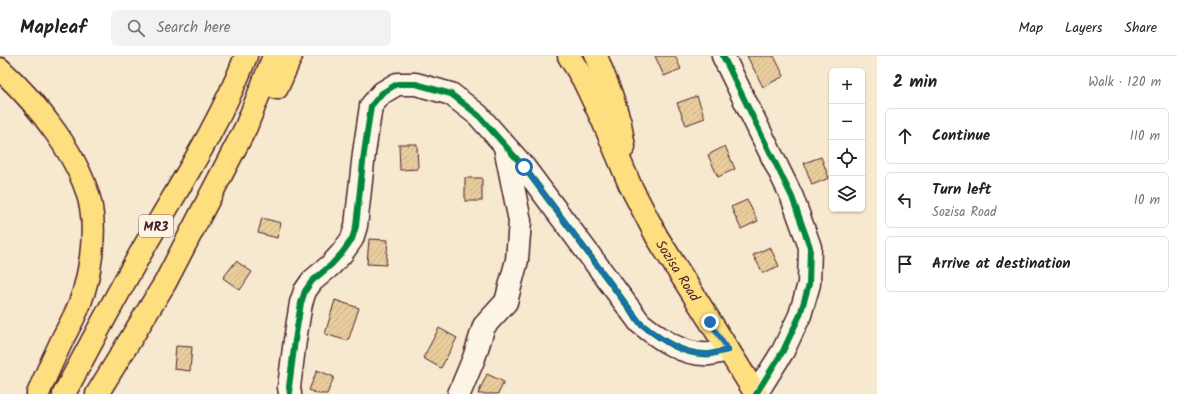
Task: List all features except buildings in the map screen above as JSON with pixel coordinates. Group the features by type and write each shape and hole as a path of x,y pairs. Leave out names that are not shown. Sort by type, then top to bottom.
{"main road":[{"name":"MR3","path":"64,394 129,273 211,132 240,72 246,56"},
{"name":"MR3","path":"97,394 164,283 246,127 274,56"},
{"path":"164,283 253,140 291,56"},
{"path":"569,56 583,79 603,121 630,186"},
{"path":"596,56 611,94 620,123 630,186"},
{"path":"0,69 18,85 61,140 82,180 91,207 92,233 90,265 80,304 38,394"},
{"name":"Sozisa Road","path":"630,186 657,237 756,394"}],"street":[{"path":"723,56 792,198 810,247 809,284 800,315 783,351 756,394"},
{"path":"290,394 289,387 294,340 301,303 305,291 312,280 331,265 352,239 356,226 371,106 382,92 397,84 416,84 451,94 478,115 524,167 640,323 659,338 684,351 709,354 728,350"},
{"path":"459,394 474,358 484,326 506,302 517,260 520,221 505,146"}],"cycle path":[{"path":"723,56 792,197 810,247 809,284 800,315 783,351 756,394"},
{"path":"290,394 289,387 295,340 301,303 305,291 312,281 331,265 342,253 352,239 356,226 371,106 382,93 397,84 416,84 451,94 478,115 524,167 640,323 672,345 690,352 710,354 728,350"}],"route":[{"path":"524,167 640,323 659,338 684,351 709,354 728,350 710,322"}]}
